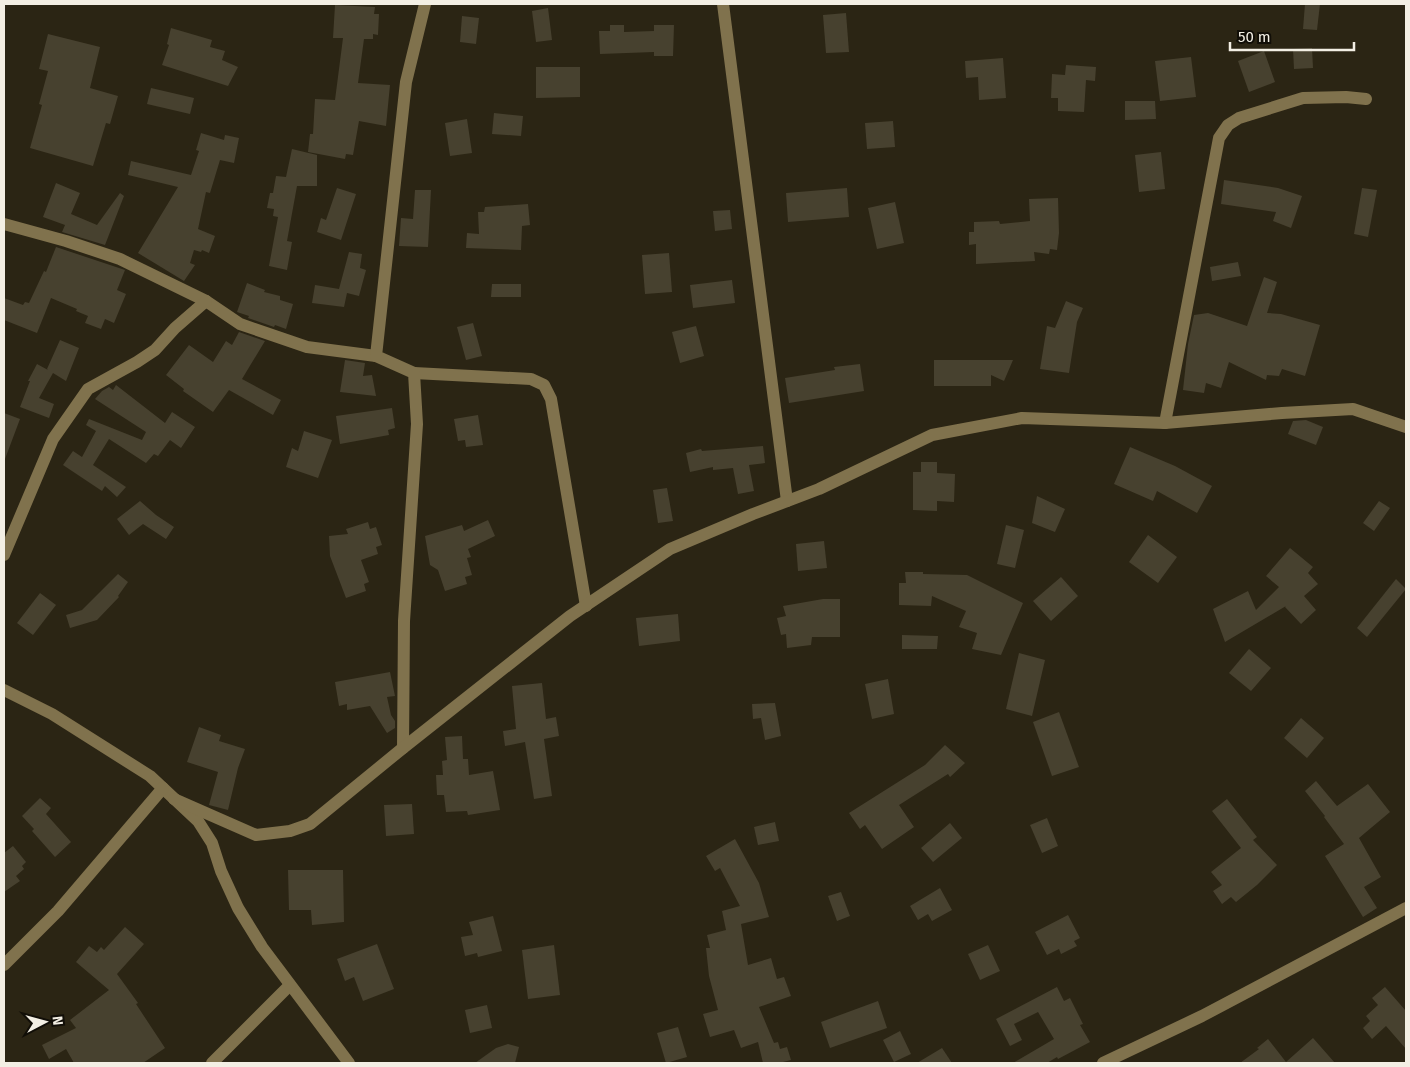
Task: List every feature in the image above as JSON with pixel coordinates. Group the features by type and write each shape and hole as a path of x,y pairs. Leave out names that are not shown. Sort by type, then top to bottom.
{"street":[{"path":"376,356 406,82 425,4"},
{"path":"723,4 786,501"},
{"path":"1165,423 1219,138 1228,125 1239,118 1303,98 1346,97 1366,99"},
{"path":"4,224 120,259 206,301 240,324 307,347 376,356 414,373 531,379 544,385 551,400 586,606"},
{"path":"4,555 53,439 88,388 137,362 155,350 206,301"},
{"path":"402,748 404,621 417,424 414,373"},
{"path":"174,799 256,834 290,831 310,824 402,748 586,606 670,549 819,489 932,435 1022,418 1165,423 1282,413 1354,410 1406,426"},
{"path":"4,690 52,714 150,776 198,820 212,843 221,871 238,908 262,947 349,1063"},
{"path":"4,965 58,911 163,788"},
{"path":"1103,1063 1202,1016 1406,908"},
{"path":"212,1063 290,984"}],"building":[{"path":"1305,4 1320,4 1317,30 1303,29"},
{"path":"335,5 375,7 374,14 379,14 378,35 373,34 373,39 364,39 358,83 390,85 386,126 359,121 353,155 346,154 345,159 308,152 310,134 313,134 315,99 335,100 343,38 333,38"},
{"path":"548,8 552,40 536,42 532,11"},
{"path":"846,13 849,52 826,53 823,15"},
{"path":"462,16 479,18 476,44 460,42"},
{"path":"610,25 624,25 624,32 654,31 654,25 674,25 673,56 654,56 654,52 600,54 599,31 610,31"},
{"path":"171,28 212,40 210,47 225,51 222,60 238,67 228,86 162,65 169,45 167,44"},
{"path":"48,34 100,47 90,88 118,96 110,124 106,123 93,166 30,148 42,105 39,104 48,71 39,69"},
{"path":"1312,48 1313,68 1294,69 1293,49"},
{"path":"1264,51 1275,82 1249,92 1238,61"},
{"path":"1191,57 1196,97 1160,101 1155,61"},
{"path":"1003,58 1006,98 979,100 978,77 966,78 965,61"},
{"path":"1066,65 1096,67 1095,81 1086,80 1084,112 1058,111 1058,98 1051,98 1052,74 1065,75"},
{"path":"536,67 580,67 580,97 536,98"},
{"path":"151,88 194,98 190,114 147,104"},
{"path":"1125,101 1155,101 1156,119 1125,120"},
{"path":"494,113 523,116 521,136 492,134"},
{"path":"467,119 472,153 450,156 445,123"},
{"path":"893,121 895,147 867,149 865,123"},
{"path":"201,133 224,140 225,135 239,138 234,163 220,160 210,193 206,192 198,229 215,236 209,253 202,250 201,252 194,250 190,263 195,265 184,281 138,253 178,187 128,175 131,161 191,175 199,151 196,150"},
{"path":"292,149 317,155 317,186 297,186 287,241 292,242 287,270 269,266 278,217 273,216 274,209 267,208 270,193 273,193 276,176 286,177"},
{"path":"1161,152 1165,189 1139,192 1135,155"},
{"path":"1224,180 1278,188 1302,196 1291,228 1273,221 1276,212 1221,204"},
{"path":"56,183 80,193 71,214 97,225 120,193 124,196 105,245 62,232 65,225 43,217"},
{"path":"337,188 356,194 341,240 317,232 321,218 326,220"},
{"path":"847,188 849,217 788,222 786,193"},
{"path":"1362,188 1377,190 1368,237 1354,234"},
{"path":"415,190 431,190 428,247 399,246 401,218 413,219"},
{"path":"1058,198 1059,233 1057,250 1050,249 1049,254 1034,252 1035,261 976,264 976,244 969,245 969,232 974,232 974,222 999,221 1000,224 1030,221 1029,199"},
{"path":"895,202 904,243 877,249 868,208"},
{"path":"528,204 530,225 522,226 521,250 466,248 467,233 479,234 478,212 484,212 485,207"},
{"path":"730,210 732,229 715,231 713,211"},
{"path":"56,247 125,270 117,290 126,294 114,323 105,319 101,329 85,323 88,316 51,298 37,333 4,320 4,298 23,305 25,302 29,303 44,271 46,272"},
{"path":"349,252 362,254 360,268 366,270 359,296 347,293 344,307 312,303 315,285 339,289"},
{"path":"669,253 672,292 645,294 642,255"},
{"path":"1238,262 1241,276 1212,281 1210,267"},
{"path":"1264,277 1277,282 1267,313 1281,314 1320,325 1305,376 1282,369 1279,376 1267,375 1266,380 1229,362 1221,388 1206,383 1204,393 1183,390 1188,344 1194,315 1208,313 1247,326"},
{"path":"732,280 735,303 693,308 690,285"},
{"path":"247,283 265,290 264,292 280,296 280,300 293,304 286,329 248,318 249,316 237,312"},
{"path":"492,284 521,284 521,297 491,297"},
{"path":"1066,301 1083,308 1077,322 1069,373 1040,369 1047,326 1055,328"},
{"path":"473,323 482,356 466,360 457,327"},
{"path":"696,326 704,356 680,363 672,332"},
{"path":"239,332 265,341 242,379 281,400 273,415 229,390 213,412 183,391 184,389 166,375 189,345 213,362 226,341 232,345"},
{"path":"60,340 79,348 66,381 53,373 39,398 54,404 49,418 20,407 30,381 28,381 37,364 48,370"},
{"path":"345,360 365,363 363,376 372,375 376,396 340,392"},
{"path":"934,360 1013,360 1004,381 991,375 991,386 934,386"},
{"path":"860,364 864,391 789,403 785,378 835,370 834,367"},
{"path":"116,385 165,423 172,412 195,427 181,448 170,440 158,456 154,454 146,463 109,439 93,465 126,487 117,497 105,486 102,491 63,465 73,451 82,457 96,431 86,425 89,419 142,440 146,432 95,399 102,391 109,387 113,390"},
{"path":"392,408 395,428 388,430 389,435 340,444 336,416"},
{"path":"4,413 20,419 5,459 4,458"},
{"path":"478,415 483,445 466,447 465,440 458,441 454,419"},
{"path":"1306,420 1323,427 1316,445 1288,434 1293,421"},
{"path":"304,431 332,440 318,478 286,467 292,448 298,451"},
{"path":"763,446 765,463 749,465 754,491 738,494 733,468 713,470 713,467 690,472 686,453 701,449 702,451"},
{"path":"1130,447 1175,466 1212,486 1197,513 1157,491 1153,501 1114,484"},
{"path":"921,462 937,462 937,473 955,474 954,502 937,501 937,511 913,510 913,472 921,472"},
{"path":"667,488 673,521 658,523 653,490"},
{"path":"1037,496 1065,509 1055,532 1032,523"},
{"path":"140,501 174,527 166,539 143,524 129,535 117,519"},
{"path":"1379,501 1390,508 1374,531 1363,523"},
{"path":"488,520 495,536 468,549 471,557 467,558 472,575 465,577 467,584 445,591 438,570 430,565 425,536 462,525 464,531"},
{"path":"368,522 370,529 376,527 382,545 376,547 378,554 361,560 369,582 364,584 366,591 346,598 330,556 329,536 348,534 346,529"},
{"path":"1006,525 1024,530 1015,568 997,564"},
{"path":"1148,535 1177,557 1158,583 1129,562"},
{"path":"824,541 827,568 798,571 796,544"},
{"path":"1290,548 1313,567 1308,573 1318,584 1304,596 1316,610 1301,624 1286,606 1225,642 1213,609 1248,591 1256,610 1279,587 1266,576"},
{"path":"905,572 967,575 1023,603 1001,655 972,649 977,633 959,627 966,611 932,596 931,606 899,605 899,583 906,583"},
{"path":"118,574 128,582 119,597 97,620 70,628 66,615 82,610"},
{"path":"1061,577 1078,596 1051,621 1033,601"},
{"path":"1396,579 1406,589 1367,637 1357,628"},
{"path":"40,593 56,605 33,635 17,623"},
{"path":"823,599 840,599 840,637 812,637 811,645 787,648 786,634 781,635 777,618 786,616 783,606"},
{"path":"678,614 680,641 639,646 636,618"},
{"path":"902,635 938,636 937,649 902,649"},
{"path":"1249,649 1271,668 1251,691 1229,673"},
{"path":"1019,653 1045,660 1032,716 1006,709"},
{"path":"390,672 395,696 387,697 391,715 395,721 395,728 387,733 370,706 347,710 347,704 339,706 335,682"},
{"path":"888,679 894,714 872,719 865,684"},
{"path":"542,683 546,719 556,717 559,736 544,739 552,796 534,799 525,742 505,746 503,731 516,729 512,686"},
{"path":"775,703 781,736 765,740 761,718 753,719 752,704"},
{"path":"1059,712 1079,767 1052,776 1033,722"},
{"path":"1301,718 1324,738 1307,758 1284,738"},
{"path":"199,727 221,735 219,741 245,749 238,768 228,810 209,805 218,772 187,762"},
{"path":"462,736 463,759 468,759 469,775 493,771 500,810 468,815 467,811 446,812 444,795 437,795 436,775 443,775 442,761 447,760 445,737"},
{"path":"945,745 965,763 950,777 948,774 899,805 914,827 882,849 865,825 860,829 849,813 925,765"},
{"path":"1316,781 1337,806 1368,784 1390,812 1359,838 1381,877 1364,887 1377,908 1363,917 1325,856 1344,844 1305,791"},
{"path":"40,798 51,808 46,814 71,842 55,857 32,831 34,829 22,816"},
{"path":"1227,799 1257,837 1253,840 1277,865 1236,902 1231,897 1222,904 1213,891 1222,885 1211,872 1241,848 1212,811"},
{"path":"412,804 414,834 386,836 384,805"},
{"path":"1047,818 1058,846 1042,853 1030,825"},
{"path":"775,822 779,841 758,845 754,827"},
{"path":"950,823 962,838 933,862 921,848"},
{"path":"735,839 759,883 769,917 741,924 748,965 771,958 777,979 784,977 791,996 759,1007 774,1043 778,1042 780,1049 787,1047 791,1060 779,1063 763,1063 758,1042 741,1048 734,1030 710,1037 703,1014 718,1010 709,976 706,948 710,948 707,935 726,930 722,911 740,906 720,868 715,871 706,856"},
{"path":"13,846 26,862 22,866 24,869 16,876 20,881 4,892 4,853"},
{"path":"288,870 343,870 344,922 312,925 311,910 289,910"},
{"path":"940,888 952,910 932,921 928,914 918,920 910,906"},
{"path":"841,892 850,916 837,921 828,896"},
{"path":"1068,915 1080,938 1074,941 1077,946 1061,954 1059,949 1047,955 1035,932"},
{"path":"493,916 502,951 478,957 477,953 465,956 461,937 473,935 469,922"},
{"path":"125,927 144,944 117,974 138,1003 136,1004 165,1048 143,1063 74,1063 66,1049 49,1059 42,1045 76,1028 70,1020 109,990 76,962 89,946 97,952 101,947 104,950"},
{"path":"377,944 394,989 363,1001 354,977 345,981 337,959"},
{"path":"554,945 560,995 528,999 522,950"},
{"path":"988,945 1000,971 980,980 968,954"},
{"path":"1057,987 1064,1001 1070,998 1083,1024 1080,1025 1090,1042 1047,1063 1013,1063 1054,1039 1038,1012 1014,1024 1022,1040 1010,1046 996,1019"},
{"path":"1385,987 1406,1011 1406,1049 1386,1026 1372,1039 1363,1028 1370,1021 1366,1016 1378,1005 1372,998"},
{"path":"878,1001 887,1028 830,1048 821,1022"},
{"path":"487,1005 492,1028 470,1033 465,1010"},
{"path":"678,1027 687,1057 666,1063 657,1033"},
{"path":"900,1031 911,1054 894,1062 883,1040"},
{"path":"1313,1038 1335,1063 1240,1063 1259,1049 1257,1048 1268,1039 1286,1062"},
{"path":"508,1044 519,1047 515,1063 475,1063 496,1048"},
{"path":"942,1048 952,1063 917,1063"}]}
